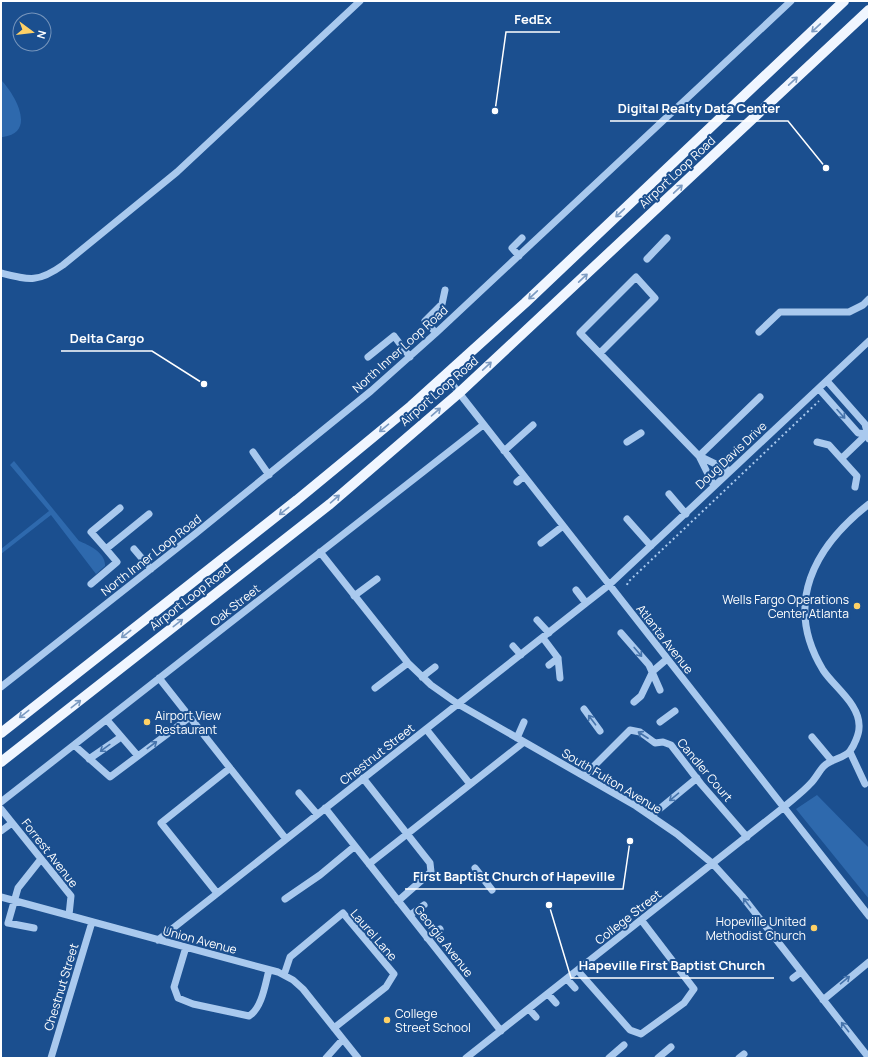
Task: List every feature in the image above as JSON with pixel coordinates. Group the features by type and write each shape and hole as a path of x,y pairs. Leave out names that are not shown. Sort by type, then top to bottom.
{"main road":[{"name":"Airport Loop Road","path":"1,733 297,500 445,375 525,303 844,1"},
{"name":"Airport Loop Road","path":"1,762 330,504 459,393 869,10"}],"street":[{"path":"1,273 24,279 38,279 52,273 63,265 177,172 360,1"},
{"name":"North Inner Loop Road","path":"1,687 269,475 371,391 519,256 791,1"},
{"path":"519,256 512,248 522,238"},
{"path":"646,259 667,238"},
{"path":"600,353 655,298 636,277 580,333 699,456 714,486"},
{"path":"436,333 425,321 442,304 445,290"},
{"path":"759,332 780,312 849,312 863,305 869,299"},
{"path":"368,357 394,336 410,357"},
{"name":"Doug Davis Drive","path":"609,585 869,342"},
{"name":"Atlanta Avenue","path":"445,375 869,916"},
{"path":"827,381 865,424 868,435"},
{"path":"819,389 858,432 868,435"},
{"path":"699,456 760,397"},
{"name":"Oak Street","path":"1,802 483,425"},
{"path":"504,451 533,425"},
{"path":"627,442 641,433"},
{"path":"842,458 868,435"},
{"path":"817,442 829,445 842,458 857,476 855,487"},
{"path":"253,452 269,475"},
{"path":"699,456 730,471"},
{"path":"518,482 524,476"},
{"path":"668,494 686,514"},
{"path":"865,784 850,752 860,728 856,712 824,670 812,646 806,620 806,590 815,563 829,543 857,514 869,504"},
{"path":"91,584 117,562 91,532 120,508"},
{"path":"106,549 148,514"},
{"path":"626,518 651,546"},
{"path":"541,543 563,526"},
{"path":"134,549 151,569"},
{"name":"South Fulton Avenue","path":"320,552 408,663 422,677 458,704 651,816 677,834 713,864 742,896 801,972 818,998 869,1058"},
{"path":"354,596 377,579"},
{"name":"Chestnut Street","path":"158,940 609,585"},
{"path":"576,590 586,603"},
{"path":"537,620 558,658 560,678"},
{"path":"621,633 653,671 660,690"},
{"path":"513,646 521,655"},
{"path":"549,665 558,658"},
{"path":"634,702 642,696 653,671 667,659"},
{"path":"375,688 408,663"},
{"path":"422,677 435,667"},
{"path":"159,678 286,839"},
{"path":"584,709 600,731"},
{"path":"660,722 675,711"},
{"path":"74,746 110,777 190,717"},
{"path":"107,720 138,756"},
{"path":"517,738 524,722"},
{"path":"426,729 470,784"},
{"name":"Candler Court","path":"584,776 630,730 640,732 655,743 663,742 671,745 747,837"},
{"path":"812,736 832,761"},
{"path":"90,760 121,737"},
{"path":"369,864 524,742"},
{"name":"College Street","path":"466,1058 642,921 784,807 812,783 824,765 850,752"},
{"path":"217,893 161,823 230,768"},
{"path":"363,778 430,863 431,872 398,901"},
{"path":"651,816 697,778"},
{"path":"299,793 317,814"},
{"name":"Georgia Avenue","path":"325,808 501,1031"},
{"name":"Forrest Avenue","path":"1,809 71,896 69,915"},
{"path":"1,831 12,822"},
{"path":"286,899 320,875 355,846"},
{"path":"34,928 8,923 18,888 41,859"},
{"path":"475,868 492,890"},
{"name":"Union Avenue","path":"1,897 284,975 303,989 358,1058"},
{"path":"410,916 424,905"},
{"name":"Laurel Lane","path":"284,975 290,957 343,913 394,974 386,987 334,1028"},
{"path":"578,971 630,1030 641,1034 684,1003 694,989 642,921"},
{"name":"Chestnut Street","path":"51,1058 92,922"},
{"path":"427,938 440,929"},
{"path":"186,947 174,987 178,998 194,1004 249,1016 254,1013 262,997 269,970"},
{"path":"818,998 869,962"},
{"path":"793,978 801,972"},
{"path":"567,979 575,988"},
{"path":"548,994 556,1003"},
{"path":"529,1009 536,1017"},
{"path":"326,1058 343,1039"},
{"path":"609,1058 624,1045"},
{"path":"658,1058 671,1047"}],"path":[{"path":"627,586 628,582 825,396"}],"shaded area":[{"path":"1,80 17,103 21,121 19,128 13,134 3,137 1,137"},
{"path":"14,461 79,541 96,550 103,557 105,566 96,574 51,515 1,554 1,549 49,511 10,465"},
{"path":"817,795 869,848 869,899 796,809"}],"place":[{"name":"FedEx","path":"495,111"},
{"name":"Digital Realty Data Center","path":"826,168"},
{"name":"Delta Cargo","path":"204,384"},
{"name":"Wells Fargo Operations Center Atlanta","path":"857,606"},
{"name":"Airport View Restaurant","path":"147,722"},
{"name":"First Baptist Church of Hapeville","path":"630,841"},
{"name":"Hapeville First Baptist Church","path":"549,905"},
{"name":"Hopeville United Methodist Church","path":"814,928"},
{"name":"College Street School","path":"387,1020"}]}
